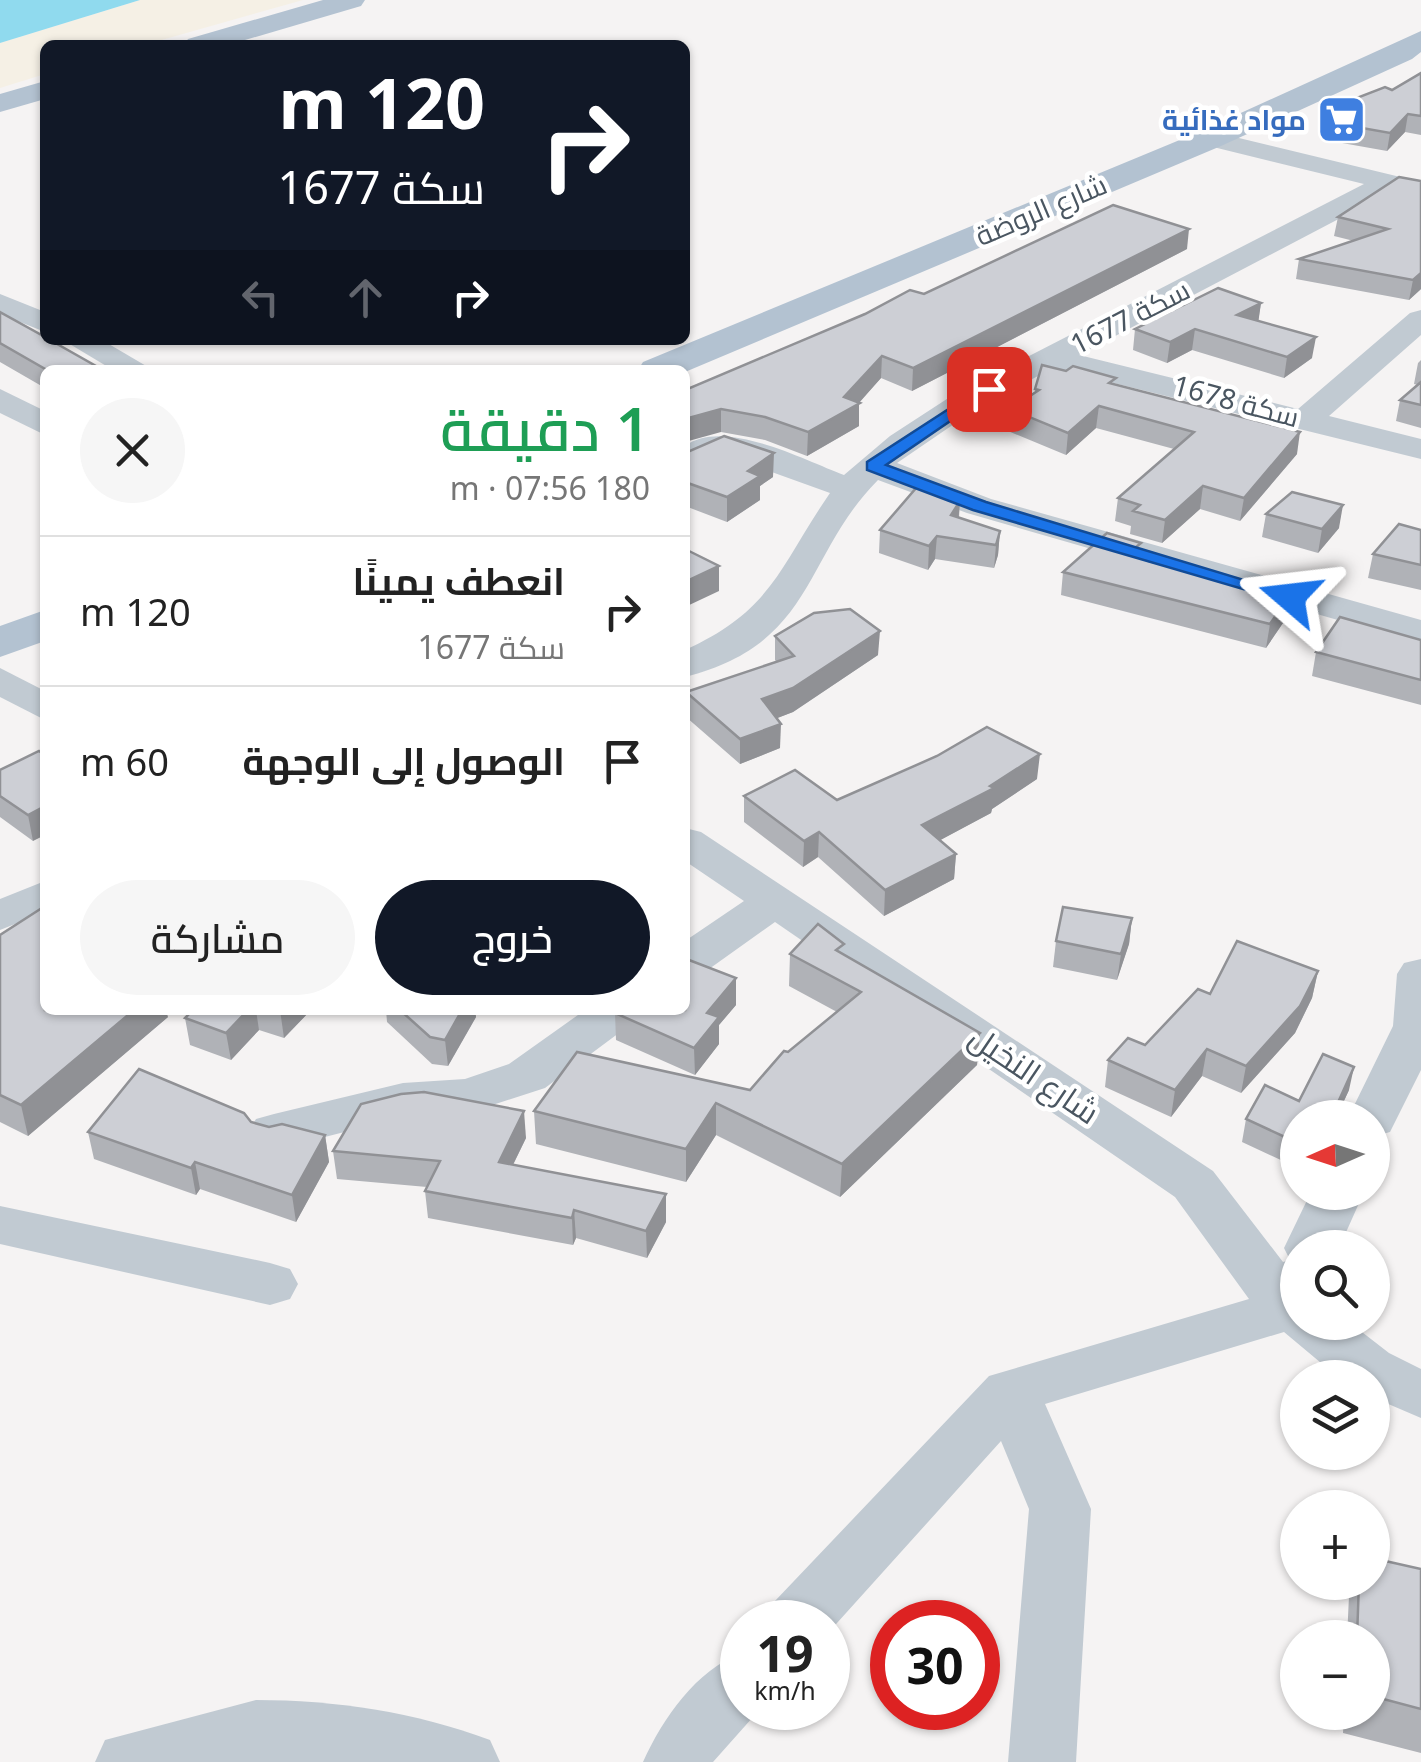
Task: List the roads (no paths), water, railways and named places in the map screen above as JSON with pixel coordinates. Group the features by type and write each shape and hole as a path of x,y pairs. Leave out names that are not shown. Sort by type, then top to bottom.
{"main road":[{"path":"215,40 352,0"},
{"name":"شارع الروضة","path":"669,365 1415,50"},
{"path":"0,104 40,92"},
{"path":"0,643 40,626"}],"street":[{"path":"1210,139 1382,185 1421,190"},
{"name":"سكة 1677","path":"690,662 734,642 774,610 805,564 834,507 862,478 937,420 1382,185"},
{"path":"4,303 40,297"},
{"path":"4,303 40,321"},
{"path":"1306,419 1421,319"},
{"path":"88,345 126,365"},
{"name":"سكة 1678","path":"1050,357 1421,449"},
{"path":"0,399 40,423"},
{"path":"690,460 704,448 727,444 979,506 1421,632"},
{"path":"0,680 40,705"},
{"name":"شارع النخيل","path":"690,844 1194,1184 1280,1285"},
{"path":"0,916 40,897"},
{"path":"690,960 775,900"},
{"path":"1382,1100 1417,1026 1421,974"},
{"path":"274,1132 403,1100 468,1096 527,1076 611,1015"},
{"path":"0,1225 270,1284"},
{"path":"817,1600 1010,1392 1280,1312"},
{"name":"شارع النخيل","path":"1336,1340 1369,1369 1421,1395"},
{"path":"1010,1392 1060,1509 1042,1762"},
{"path":"677,1762 688,1740 720,1706"},
{"path":"128,1762 256,1730 329,1730 466,1762"}],"water":[{"path":"0,0 140,0 0,43"}],"place":[{"name":"مواد غذائية","path":"1341,120"}]}
